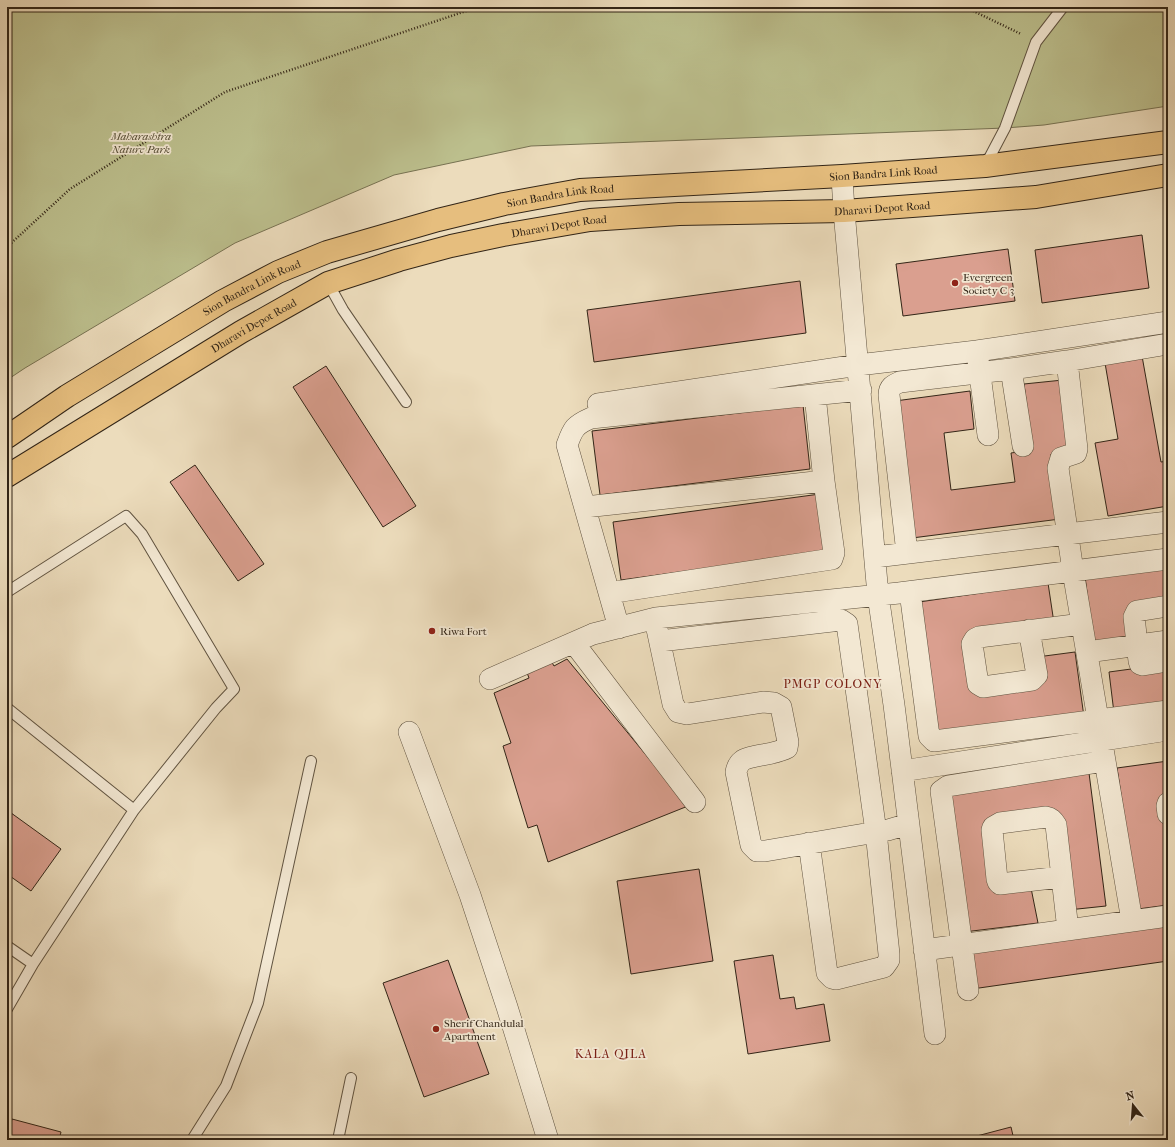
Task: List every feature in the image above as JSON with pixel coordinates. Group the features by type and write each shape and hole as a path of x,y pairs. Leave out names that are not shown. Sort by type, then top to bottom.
{"main road":[{"name":"Sion Bandra Link Road","path":"7,436 67,396 224,301 278,272 327,252 460,215 504,204 580,190 842,176 985,166 1168,142"},
{"name":"Dharavi Depot Road","path":"7,476 241,332 328,283 399,260 451,246 503,235 590,220 679,214 844,211 1036,197 1168,175"}],"street":[{"path":"842,176 878,595 894,705 935,1034"},
{"path":"598,404 858,365 977,351 1166,323 1168,345 1011,370 900,382 893,385 889,390 906,553"},
{"path":"977,351 988,435"},
{"path":"1067,361 1077,449 1076,453 1073,455 1061,458 1058,468 1073,571 1132,921"},
{"path":"1011,370 1023,446"},
{"path":"619,628 567,445 572,430 581,422 591,418 861,390"},
{"path":"609,593 832,559 834,553 824,481 815,395"},
{"path":"584,507 824,481"},
{"path":"875,557 1168,522"},
{"path":"490,679 593,634 656,618 910,592 1168,559"},
{"path":"910,592 929,736 934,741 1098,720 1142,724 1168,730"},
{"path":"1168,606 1137,611 1134,617 1140,664 1143,665 1168,662"},
{"path":"656,618 673,704 678,712 687,714 763,702 774,703 780,707 788,742 787,748 781,752 743,760 738,765 736,772 752,845 757,851 765,851 876,832 908,824"},
{"path":"660,641 840,620 846,622 876,832 889,960 887,964 881,968 836,979 832,978 827,973 809,843"},
{"path":"1029,630 1082,624"},
{"path":"1087,652 1168,641"},
{"path":"574,643 695,802"},
{"path":"902,772 1102,740 1142,724 1168,711"},
{"path":"1061,725 1067,768"},
{"path":"409,732 470,895 507,1007 548,1140"},
{"path":"968,737 976,782"},
{"path":"968,990 940,795 941,791 948,786 1105,761"},
{"path":"1168,803 1168,814"},
{"path":"1061,877 1068,930"},
{"path":"924,950 1168,916"}],"lane":[{"path":"985,166 1005,128 1036,42 1063,7"},
{"path":"328,283 343,310 406,402"},
{"path":"7,592 126,516 142,534 234,689 216,708 134,810 33,964 7,1009"},
{"path":"7,708 134,810"},
{"path":"192,1140 226,1086 258,1003 311,761"},
{"path":"7,946 33,964"},
{"path":"338,1140 351,1078"}],"path":[{"path":"7,247 70,189 225,92 478,7"},
{"path":"869,7 887,7"},
{"path":"965,7 1036,42"}],"green space":[{"name":"Maharashtra Nature Park","path":"7,7 1168,7 1168,106 1044,125 1005,128 531,146 394,175 235,243 7,380"}],"building":[{"path":"1142,235 1149,288 1042,303 1035,250"},
{"name":"Evergreen Society C 3","path":"1008,249 1015,301 903,316 896,264"},
{"path":"800,281 806,333 594,362 587,310"},
{"path":"1142,356 1161,462 1168,461 1168,506 1108,516 1095,443 1118,439 1105,363"},
{"path":"326,366 416,506 383,527 293,387"},
{"path":"1063,380 1072,451 1051,454 1060,519 912,538 895,401 970,391 974,429 944,433 951,490 1015,482 1011,453 1032,450 1024,384"},
{"path":"803,405 810,469 600,495 592,431"},
{"path":"195,465 264,564 238,581 170,482"},
{"path":"820,494 828,552 621,580 613,522"},
{"path":"1168,565 1168,600 1129,605 1133,638 1093,643 1085,576"},
{"path":"1048,583 1054,623 966,636 974,691 1041,681 1037,657 1075,652 1084,717 938,738 919,602"},
{"path":"550,659 554,666 567,659 688,806 548,862 537,825 528,828 503,746 511,743 494,693 529,678 526,670"},
{"path":"1168,664 1168,706 1114,713 1109,672"},
{"path":"1168,761 1168,794 1161,795 1168,834 1168,905 1138,909 1117,768"},
{"path":"1089,773 1106,906 1068,910 1057,811 988,822 995,887 1030,883 1038,923 964,932 946,792"},
{"path":"7,810 61,849 31,891 7,874"},
{"path":"699,869 713,961 631,974 617,881"},
{"path":"1168,923 1168,961 972,989 966,951"},
{"path":"773,955 780,999 794,997 796,1009 824,1004 830,1041 748,1054 734,961"},
{"name":"Sherif Chandulal Apartment","path":"448,960 489,1074 424,1097 383,983"},
{"path":"12,1119 61,1132 59,1140 7,1140"},
{"path":"1011,1127 1014,1140 974,1140 973,1137"}],"place":[{"name":"Evergreen Society C 3","path":"955,283"},
{"name":"Riwa Fort","path":"432,631"},
{"name":"Sherif Chandulal Apartment","path":"436,1029"}],"district":[{"name":"PMGP COLONY","path":"833,684"},
{"name":"KALA QILA","path":"611,1054"}]}
